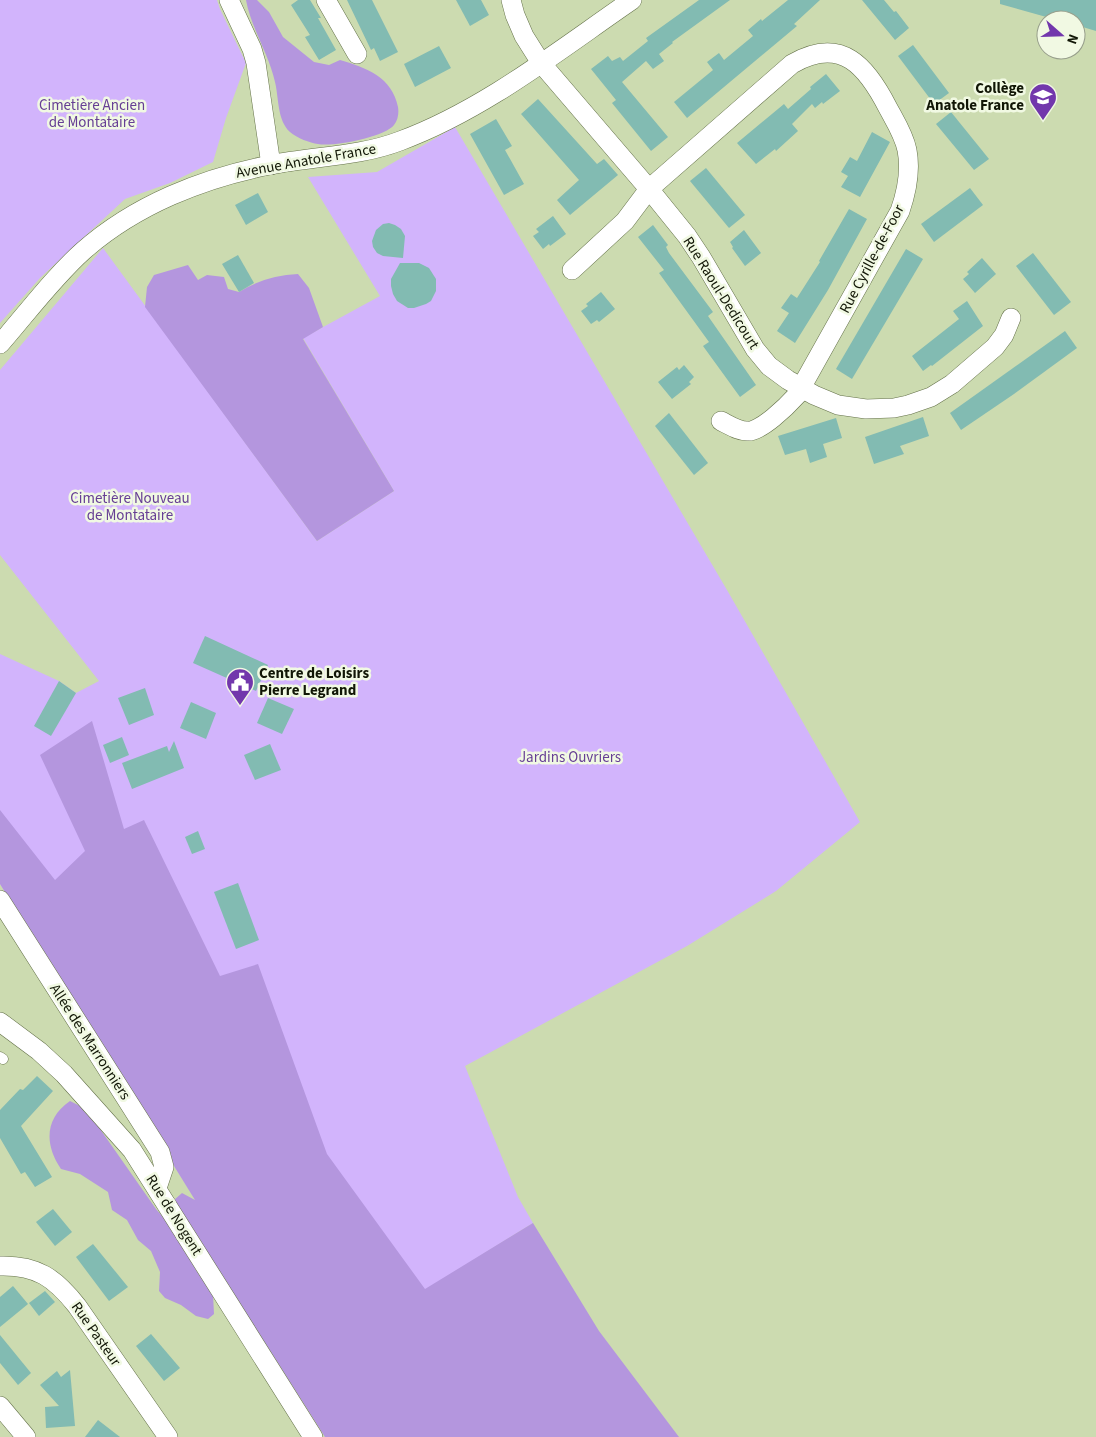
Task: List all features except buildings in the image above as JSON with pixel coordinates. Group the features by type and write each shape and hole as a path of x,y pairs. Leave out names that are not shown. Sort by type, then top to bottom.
{"street":[{"path":"229,0 252,49 256,62 271,165"},
{"path":"326,0 357,54"},
{"name":"Rue Raoul-Dedicourt","path":"512,0 515,15 524,36 541,64 649,189 686,236 701,257 755,349 769,366 801,388 838,405 858,408 894,408 920,401 931,397 952,384 995,347 1004,335 1011,318"},
{"name":"Avenue Anatole France","path":"0,344 72,262 100,237 142,209 211,180 271,165 351,155 403,140 467,109 541,64 632,0"},
{"name":"Rue Cyrille-de-Foor","path":"649,189 792,64 799,60 826,54 846,57 861,66 876,84 905,142 908,162 906,193 900,210 801,388"},
{"path":"572,270 625,221 649,189"},
{"path":"721,421 742,430 756,430 791,402 801,388"},
{"name":"Allée des Marronniers","path":"0,900 160,1152 164,1167 157,1188"},
{"name":"Rue de Nogent","path":"0,1022 39,1051 64,1074 132,1150 313,1437"},
{"name":"Rue Pasteur","path":"0,1266 35,1270 44,1274 60,1287 77,1306 168,1437"},
{"path":"0,1406 26,1437"}],"green space":[{"name":"Cimetière Ancien de Montataire","path":"0,0 217,0 246,63 226,118 213,162 170,183 125,199 40,278 0,323"},
{"path":"455,127 727,590 860,822 776,891 687,946 465,1066 518,1197 533,1223 316,1358 196,1201 0,884 0,654 59,681 76,693 99,681 0,555 0,370 103,248 317,541 394,491 303,338 380,296 308,177 377,172"}],"shaded area":[{"path":"246,0 257,0 269,12 283,37 314,62 329,65 340,60 360,66 377,75 390,88 395,97 398,116 394,125 370,137 325,145 311,143 290,132 283,121 279,109 269,61 252,21"},
{"path":"188,265 198,280 207,275 224,277 228,289 239,292 267,279 298,274 309,288 323,327 303,339 394,491 317,541 145,307 147,287 154,275"},
{"path":"92,721 124,829 144,820 220,976 258,964 327,1154 425,1289 533,1223 599,1331 679,1437 325,1437 174,1200 182,1193 195,1200 0,884 0,810 55,880 85,851 40,755"},
{"path":"70,1101 86,1109 156,1209 176,1232 196,1270 213,1295 214,1314 208,1319 196,1316 181,1305 165,1298 159,1291 160,1272 151,1251 138,1240 127,1220 112,1210 108,1192 80,1174 61,1169 55,1160 50,1141 52,1123 56,1115"}],"place":[{"name":"Collège Anatole France","path":"1043,121"},
{"name":"Centre de Loisirs Pierre Legrand","path":"240,706"}],"park label":[{"name":"Cimetière Nouveau de Montataire","path":"130,506"},
{"name":"Jardins Ouvriers","path":"570,757"}]}
